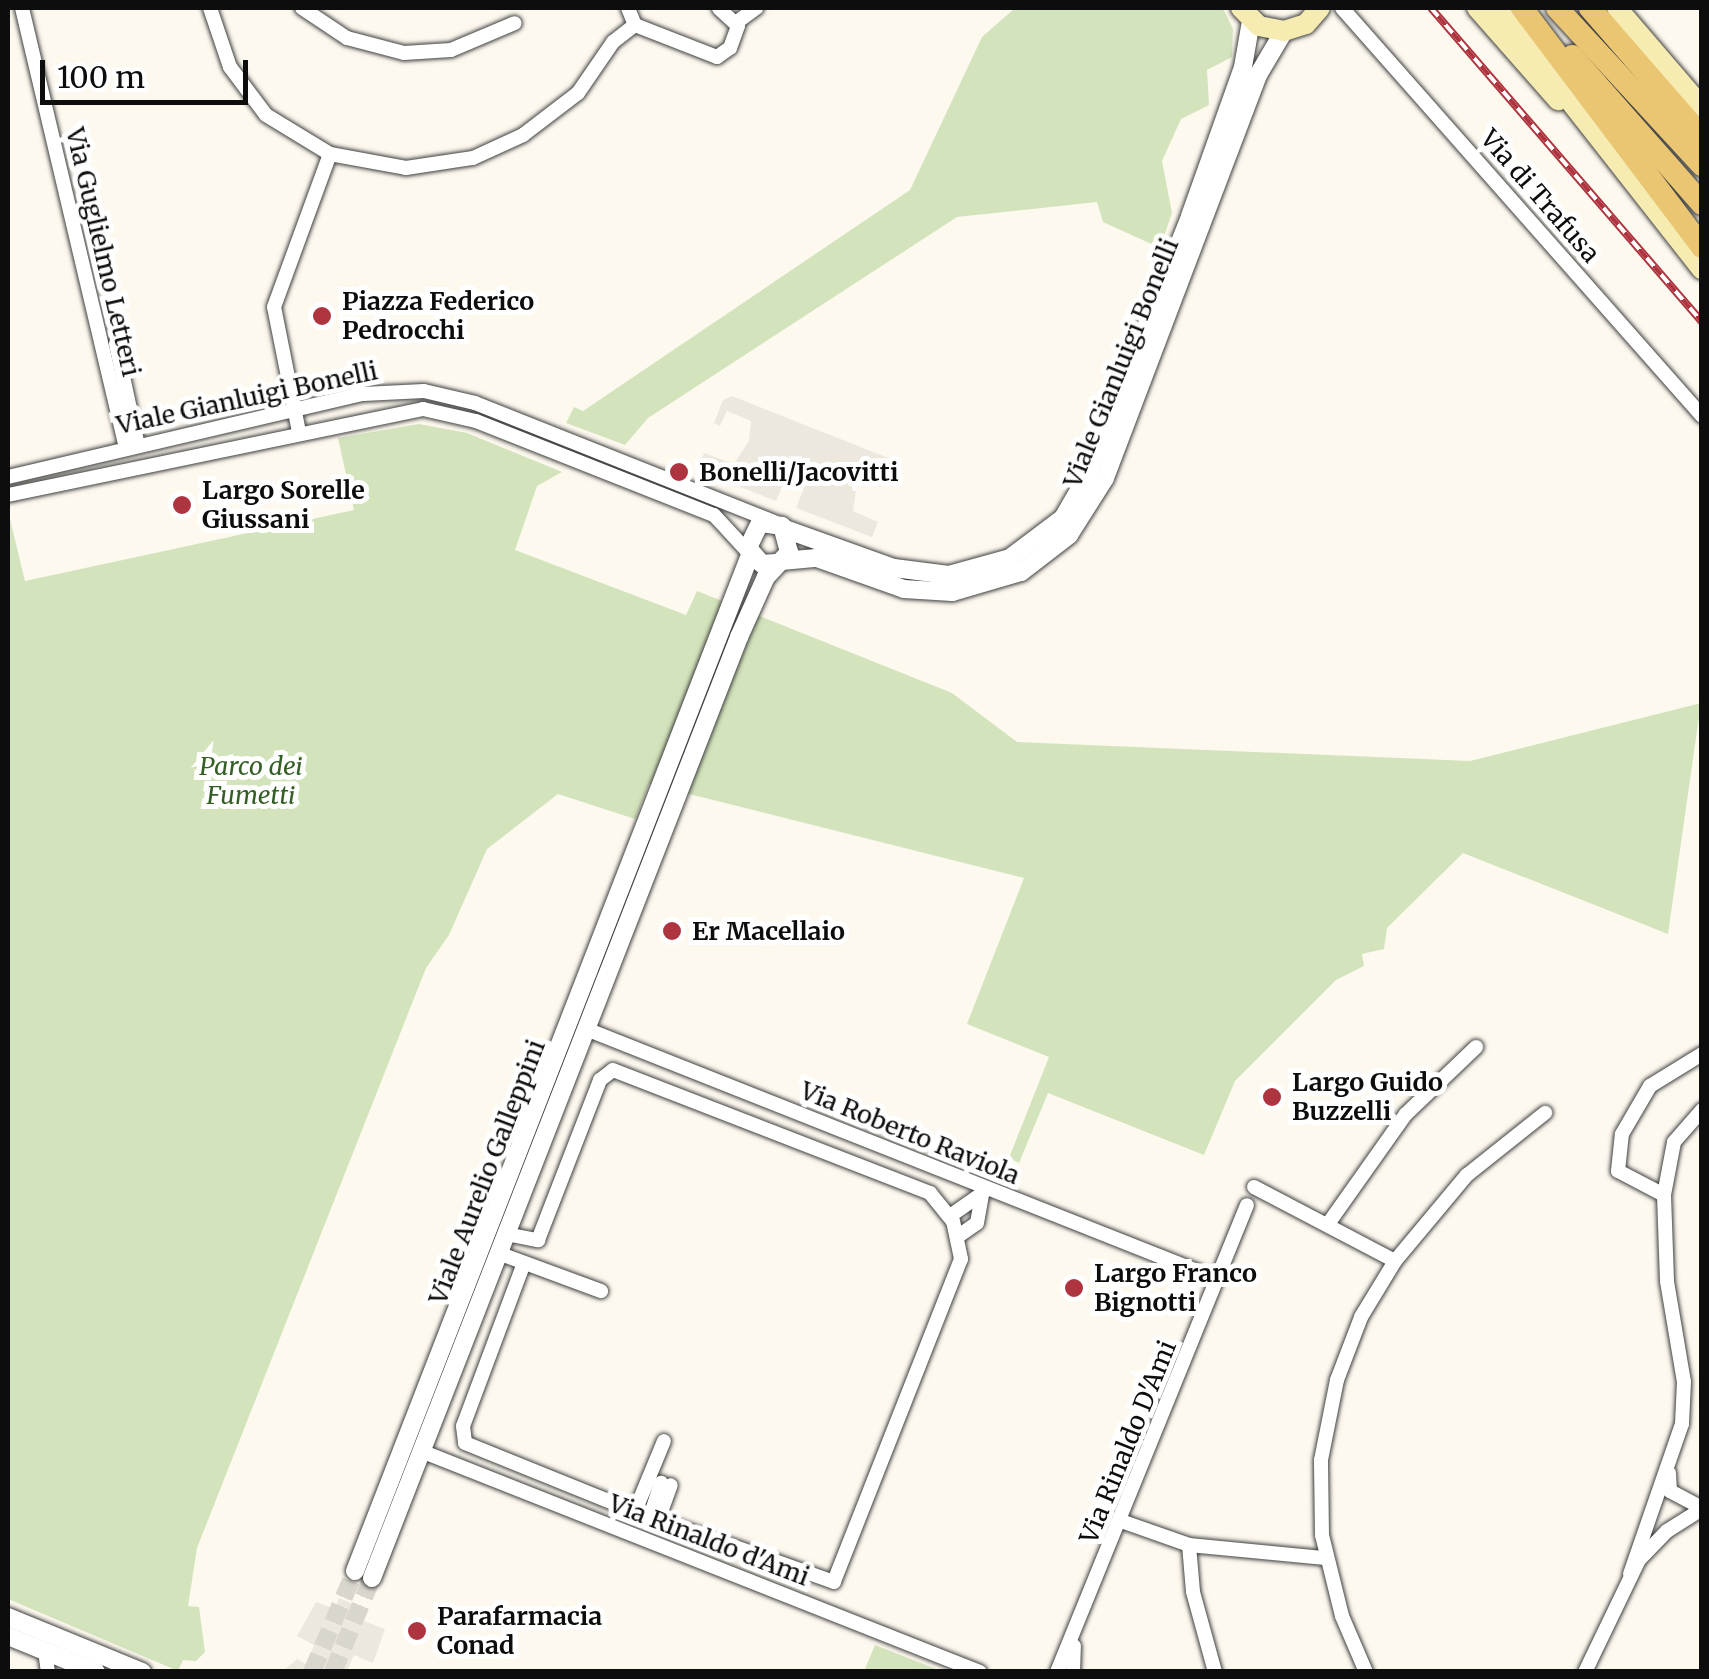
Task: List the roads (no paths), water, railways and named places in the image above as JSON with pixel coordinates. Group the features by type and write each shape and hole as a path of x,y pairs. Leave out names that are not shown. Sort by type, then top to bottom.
{"main road":[{"path":"1246,14 1284,31 1306,24 1320,8"},
{"path":"1477,8 1613,160"},
{"path":"1497,8 1702,269"},
{"path":"1522,8 1702,247"},
{"path":"1530,8 1702,204"},
{"path":"1557,8 1702,166"},
{"path":"1590,8 1702,137"},
{"path":"1617,8 1702,107"}],"street":[{"name":"Via Guglielmo Letteri","path":"22,8 132,448"},
{"path":"210,8 248,96 288,132 330,154 406,168 485,154 562,108 613,42 635,24"},
{"path":"302,8 347,38 404,53 452,50 515,23"},
{"path":"613,42 628,8"},
{"path":"628,8 635,24 717,57 730,48 738,22 756,8"},
{"path":"718,8 738,22"},
{"name":"Via di Trafusa","path":"1342,8 1702,416"},
{"name":"Viale Gianluigi Bonelli","path":"8,477 381,392 453,396 894,568 944,575 1002,562 1062,518 1082,487 1190,216 1242,68 1246,14"},
{"name":"Viale Gianluigi Bonelli","path":"8,495 390,412 455,414 714,515 750,555 779,562 816,558 904,589 952,592 1021,572 1070,535 1105,478 1258,75 1284,31"},
{"path":"299,432 273,314 290,255 330,154"},
{"path":"116,344 132,448"},
{"path":"670,793 743,606 750,533 780,526 790,546 743,606"},
{"name":"Viale Aurelio Galleppini","path":"670,793 586,1029 421,1451 363,1575 670,793"},
{"name":"Via Roberto Raviola","path":"586,1029 984,1192 1217,1279"},
{"path":"1328,1224 1399,1122 1476,1047"},
{"path":"1664,1194 1618,1172 1620,1142 1650,1086 1702,1054"},
{"path":"506,1234 538,1240 600,1080 614,1070 930,1193 950,1216 961,1259 834,1582 658,1520 666,1484"},
{"path":"1586,1672 1630,1574 1669,1472 1685,1390 1667,1281 1664,1194 1674,1142 1702,1110"},
{"path":"1366,1672 1326,1558 1320,1471 1329,1407 1354,1334 1395,1262 1478,1163 1545,1113"},
{"path":"1254,1186 1395,1262"},
{"path":"950,1216 984,1192"},
{"path":"956,1237 977,1224 984,1192"},
{"name":"Via Rinaldo D'Ami","path":"1061,1671 1247,1206"},
{"path":"498,1253 601,1291"},
{"path":"524,1263 463,1426 464,1443 628,1509 638,1504 664,1441"},
{"name":"Via Rinaldo d'Ami","path":"421,1451 980,1672"},
{"path":"1669,1472 1672,1527"},
{"path":"1630,1574 1672,1527 1702,1508 1670,1491"},
{"path":"1655,1502 1672,1527"},
{"path":"1121,1522 1190,1545 1326,1558"},
{"path":"1190,1545 1195,1602 1215,1672"},
{"path":"8,1617 142,1672"},
{"path":"8,1636 96,1672"},
{"path":"45,1651 48,1672"}],"tunnel":[{"path":"312,1672 355,1571"},
{"path":"333,1672 372,1578"}],"railway":[{"path":"1431,8 1702,322"}],"place":[{"name":"Piazza Federico Pedrocchi","path":"322,316"},
{"name":"Bonelli/Jacovitti","path":"679,472"},
{"name":"Largo Sorelle Giussani","path":"182,505"},
{"name":"Er Macellaio","path":"672,931"},
{"name":"Largo Guido Buzzelli","path":"1272,1097"},
{"name":"Largo Franco Bignotti","path":"1074,1288"},
{"name":"Parafarmacia Conad","path":"417,1631"}],"park label":[{"name":"Parco dei Fumetti","path":"251,782"}]}
